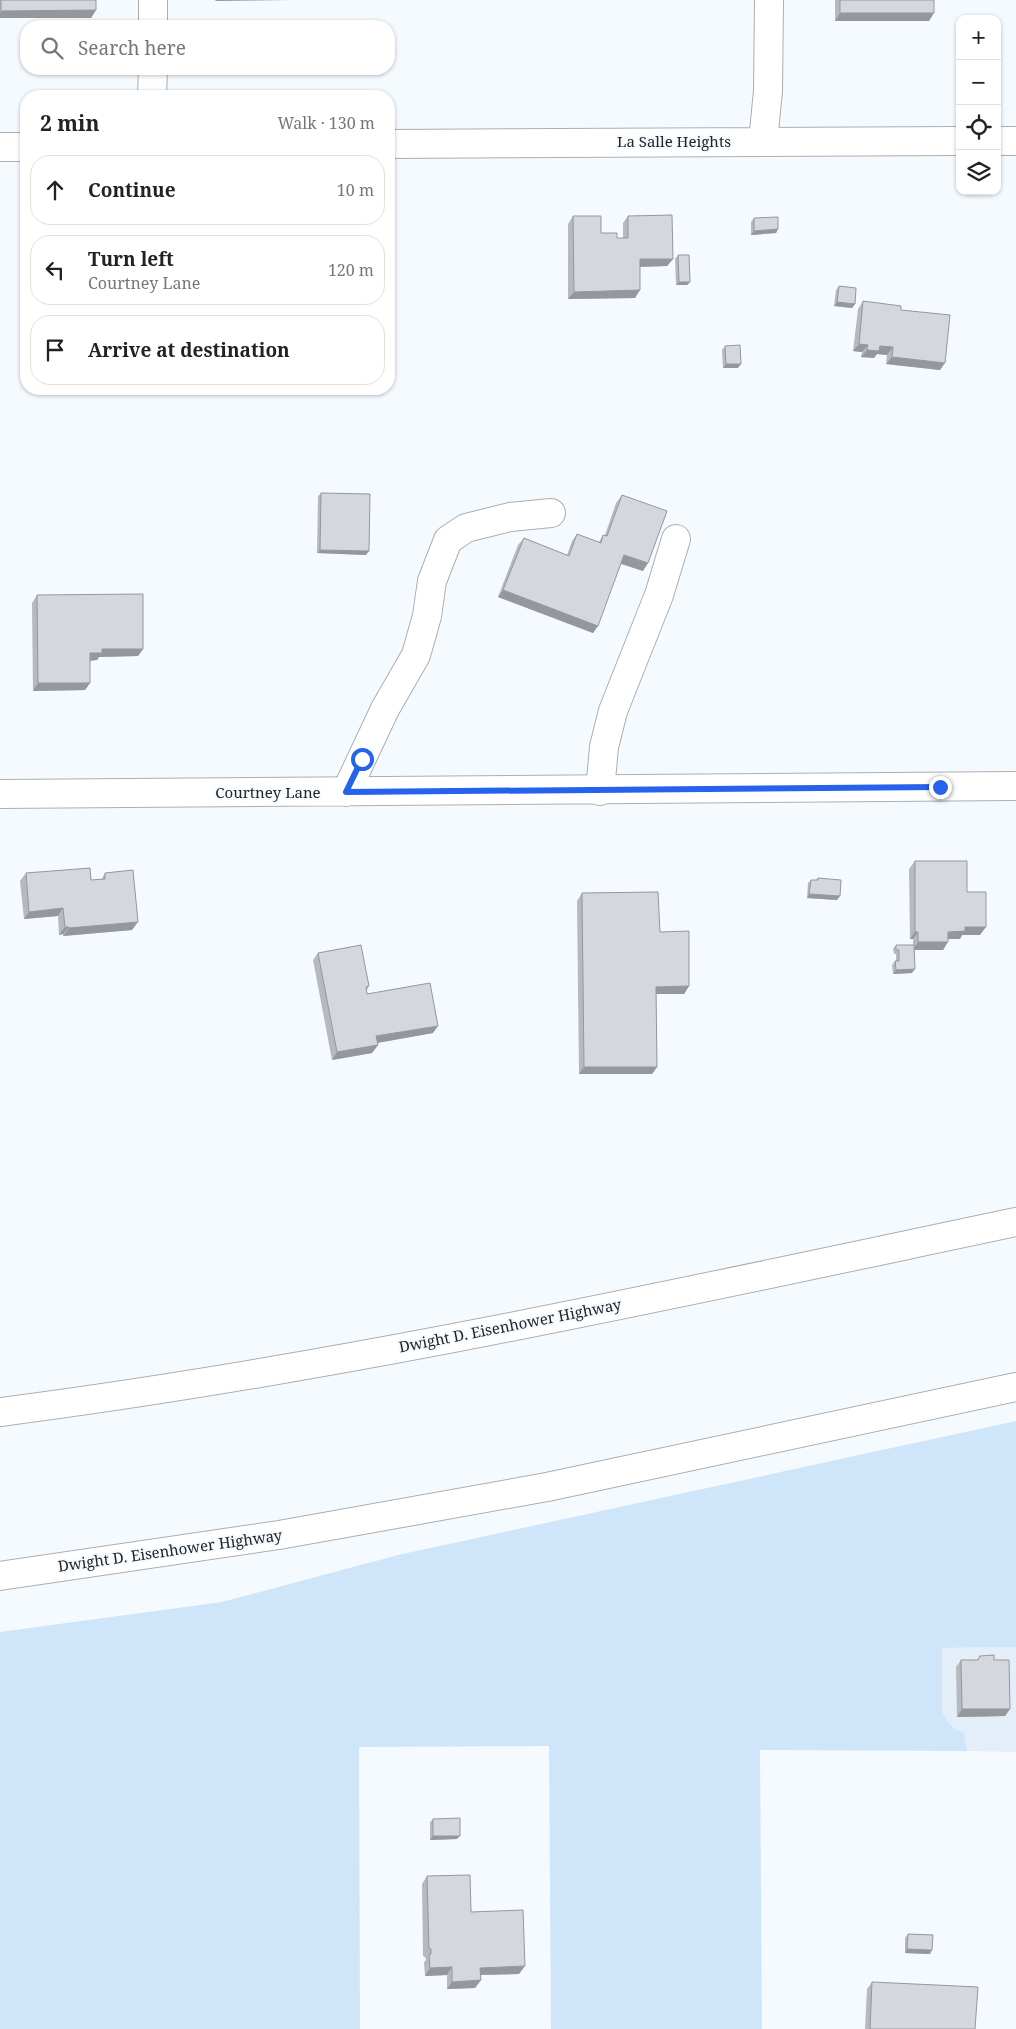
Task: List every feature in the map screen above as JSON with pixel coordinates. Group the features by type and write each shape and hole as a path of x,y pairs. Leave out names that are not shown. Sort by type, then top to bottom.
{"main road":[{"path":"153,0 153,20"},
{"path":"763,142 768,91 769,0"},
{"path":"152,75 152,90"},
{"name":"La Salle Heights","path":"395,144 956,141"},
{"path":"1001,141 1016,141"},
{"path":"0,147 20,147"},
{"path":"346,792 385,709 416,655 427,616 432,581 448,540 466,528 510,517 551,513"},
{"path":"600,791 604,747 613,711 659,594 676,539"},
{"name":"Courtney Lane","path":"0,794 600,791 1016,786"},
{"name":"Dwight D. Eisenhower Highway","path":"0,1412 92,1400 245,1376 438,1342 1016,1222"},
{"name":"Dwight D. Eisenhower Highway","path":"0,1576 279,1535 547,1487 1016,1387"}],"shaded area":[{"path":"1016,1421 1016,1647 942,1648 942,1711 950,1725 964,1733 967,1751 760,1750 762,2029 551,2029 549,1746 359,1747 360,2029 0,2029 0,1632 222,1602 398,1555"},
{"path":"1016,1647 1016,1752 967,1751 964,1733 953,1728 946,1720 942,1711 942,1648"}],"building":[{"path":"1,0 96,0 96,10 1,11"},
{"path":"840,0 934,0 934,13 840,13"},
{"path":"672,215 673,259 640,259 640,290 574,292 573,216 601,216 601,233 617,233 617,238 628,238 628,216"},
{"path":"778,217 778,229 754,231 754,218"},
{"path":"678,255 689,255 690,282 679,282"},
{"path":"839,286 856,288 855,304 837,302"},
{"path":"863,301 901,306 901,310 950,315 945,363 892,357 893,347 880,346 879,351 867,350 868,345 859,344"},
{"path":"740,345 741,364 726,364 725,346"},
{"path":"321,493 370,494 369,551 320,550"},
{"path":"622,495 667,511 648,563 624,555 598,626 503,590 524,538 569,556 577,534 601,543 603,535 607,536"},
{"path":"143,594 143,649 102,649 102,653 90,653 90,683 38,683 37,595"},
{"path":"915,861 967,861 967,892 986,892 986,927 965,927 965,931 948,932 948,942 918,942 918,932 915,932"},
{"path":"90,868 91,880 105,879 105,873 133,870 138,922 69,928 65,927 63,908 29,912 26,873"},
{"path":"818,878 841,880 840,896 809,894 811,880 818,880"},
{"path":"658,892 660,932 689,931 689,986 656,987 657,1067 584,1067 582,893"},
{"path":"361,945 369,986 366,987 367,994 430,983 438,1026 376,1036 378,1045 337,1052 318,953"},
{"path":"896,945 914,945 915,969 896,970 895,961 899,961 899,950 896,950"},
{"path":"994,1655 994,1660 1009,1660 1010,1709 962,1709 961,1660 978,1660 980,1656"},
{"path":"460,1818 460,1836 433,1836 433,1819"},
{"path":"470,1875 471,1912 523,1910 525,1966 480,1968 481,1980 452,1982 452,1967 430,1968 429,1955 431,1954 431,1949 429,1948 427,1876"},
{"path":"908,1934 933,1935 932,1950 907,1949"},
{"path":"872,1982 978,1987 975,2029 870,2029"}],"route":[{"path":"362,759 346,792 940,787"}]}
